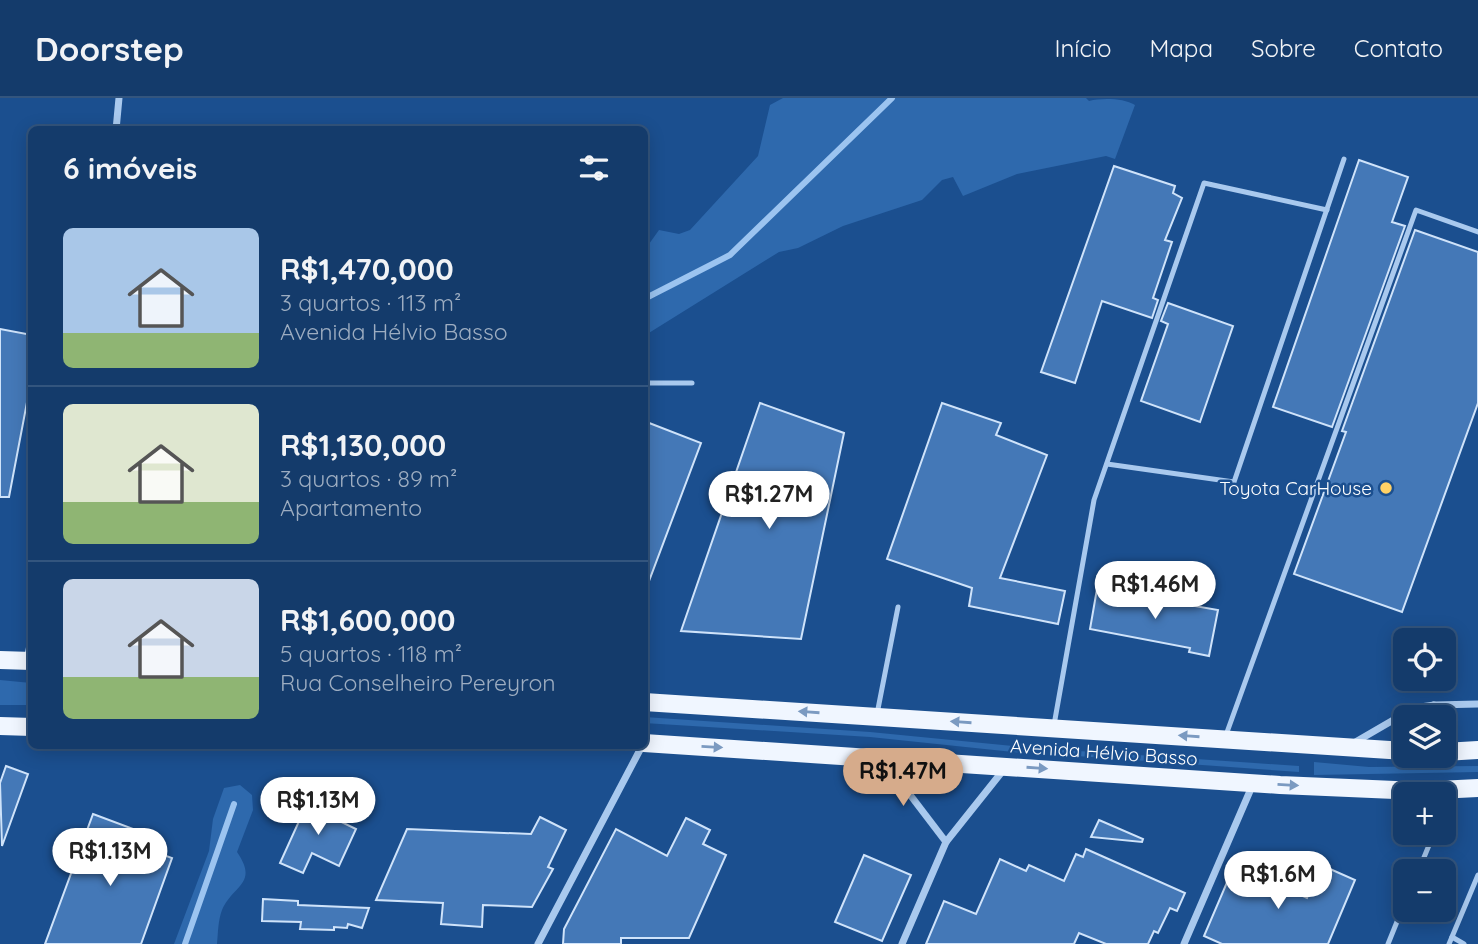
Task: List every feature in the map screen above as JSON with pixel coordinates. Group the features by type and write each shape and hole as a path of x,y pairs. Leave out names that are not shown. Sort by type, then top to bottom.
{"main road":[{"path":"0,660 28,661"},
{"name":"Avenida Hélvio Basso","path":"648,702 1393,750"},
{"path":"0,726 28,727"},
{"name":"Avenida Hélvio Basso","path":"648,744 1393,791"},
{"path":"1456,751 1478,750"},
{"name":"Avenida Hélvio Basso","path":"1456,790 1478,788"}],"street":[{"path":"116,126 119,98"},
{"path":"1456,705 1478,705"},
{"path":"1348,747 1393,719"},
{"path":"538,944 640,749"},
{"path":"881,757 946,842"},
{"path":"902,944 946,842 1007,766"},
{"path":"1184,944 1254,783"}],"lane":[{"path":"1107,464 1234,482 1344,159"},
{"path":"1053,727 1094,500 1204,183 1327,210"},
{"path":"1225,738 1416,210 1478,232"},
{"path":"648,383 692,383"},
{"path":"877,717 898,607"},
{"path":"1464,944 1450,941 1478,875"},
{"path":"1388,944 1397,922"}],"shaded area":[{"path":"783,98 1086,98 1089,101 1119,100 1135,105 1115,159 1106,156 1017,174 963,196 953,177 942,180 922,200 843,226 798,248 779,252 648,334 648,245 659,230 679,234 690,230 758,156 770,105"},
{"path":"0,680 28,683 28,705 0,705"},
{"path":"648,717 870,732 1022,747 1022,753 870,737 648,723"},
{"path":"1049,749 1299,766 1299,772 1049,754"},
{"path":"1314,762 1393,768 1478,766 1478,772 1314,775"},
{"path":"240,785 252,795 253,810 237,852 243,863 245,878 222,910 217,944 174,944 209,851 213,819 224,788"}],"building":[{"path":"1359,160 1408,177 1392,222 1405,226 1332,427 1273,407"},
{"path":"1114,166 1175,186 1173,193 1182,198 1165,240 1172,242 1153,298 1158,300 1152,318 1102,301 1075,383 1041,372"},
{"name":"Toyota CarHouse","path":"1415,230 1478,252 1478,403 1402,612 1294,574 1346,432 1342,431"},
{"path":"1168,303 1233,326 1200,422 1141,401 1168,324 1161,321"},
{"path":"0,329 28,334 28,397 9,497 0,497"},
{"path":"760,403 844,433 801,639 681,631"},
{"path":"942,403 1001,423 996,435 1047,455 1000,578 1065,591 1058,624 969,606 972,588 887,559"},
{"path":"648,423 701,443 648,584"},
{"path":"1097,589 1218,610 1209,656 1189,652 1190,648 1090,629"},
{"path":"6,766 28,774 2,846 0,783"},
{"path":"310,797 333,807 329,816 356,829 339,866 312,853 303,873 280,863"},
{"path":"93,814 144,833 139,846 172,858 141,944 45,944"},
{"path":"540,817 566,830 548,867 553,869 532,907 483,905 482,927 441,924 443,903 376,900 407,829 531,834"},
{"path":"686,818 710,830 703,844 726,855 689,938 621,938 621,944 563,944 564,929 616,829 667,856"},
{"path":"1099,820 1143,839 1142,842 1091,837"},
{"path":"1086,849 1185,893 1177,911 1170,908 1158,933 1154,931 1148,944 1106,944 1079,933 1074,944 926,944 944,901 976,914 1000,859 1026,871 1029,865 1064,881 1076,854 1083,857"},
{"path":"864,855 911,875 882,941 835,922"},
{"path":"1321,865 1355,880 1328,944 1222,944 1204,936 1234,866 1307,898"},
{"path":"263,899 298,901 298,905 369,908 362,928 348,924 347,928 334,927 334,930 300,929 301,922 262,921"}],"waterway":[{"path":"648,297 730,255 892,98"},
{"path":"185,944 234,804"}],"place":[{"name":"Toyota CarHouse","path":"1386,488"}]}
